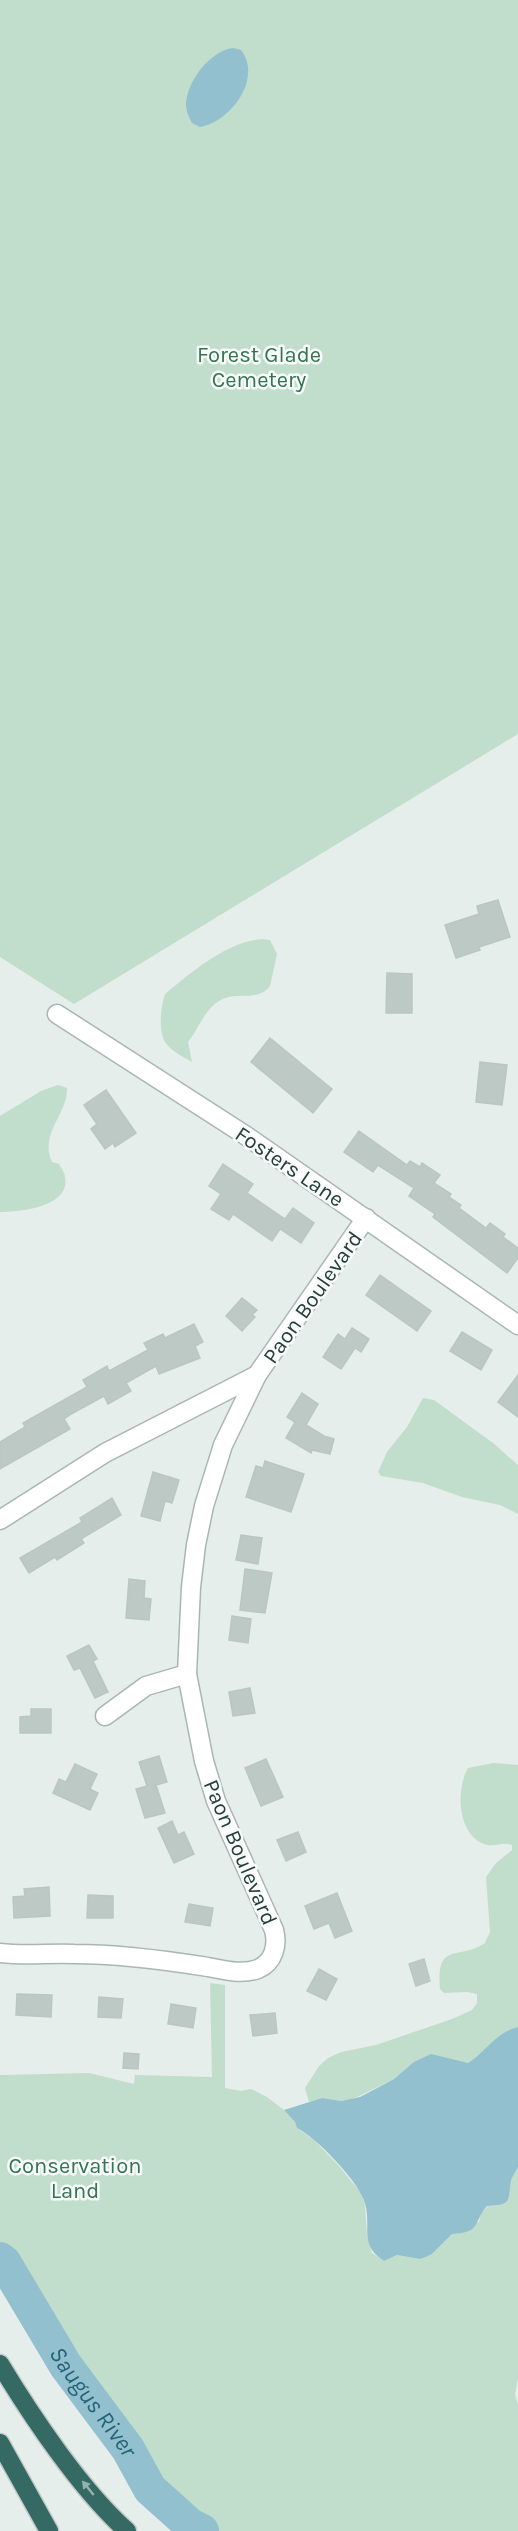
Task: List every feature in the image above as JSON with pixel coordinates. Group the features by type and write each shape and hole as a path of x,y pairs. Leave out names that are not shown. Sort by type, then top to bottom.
{"highway":[{"path":"0,2364 31,2412 84,2483 127,2531"},
{"path":"0,2443 50,2531"}],"street":[{"name":"Fosters Lane","path":"57,1014 245,1135 518,1325"},
{"name":"Paon Boulevard","path":"0,1953 142,1958 240,1972 259,1968 270,1959 276,1942 274,1930 230,1836 209,1779 187,1674 191,1587 196,1545 204,1506 226,1438 257,1375 366,1218"},
{"name":"Paon Boulevard","path":"0,1520 105,1454 257,1375"},
{"path":"105,1716 146,1686 187,1674"}],"green space":[{"name":"Forest Glade Cemetery","path":"0,0 518,0 518,734 74,1004 0,957"},
{"path":"262,939 270,940 277,954 270,986 259,994 232,996 214,1005 188,1042 192,1062 174,1051 165,1042 161,1031 161,1011 165,994 210,959 235,946"},
{"path":"58,1085 67,1088 66,1097 51,1133 49,1152 52,1162 59,1164 64,1172 65,1187 60,1195 42,1206 0,1212 0,1116 41,1091"},
{"path":"423,1398 434,1400 493,1443 518,1465 518,1514 500,1505 462,1497 423,1483 381,1476 378,1472 387,1452 407,1427"},
{"path":"493,1763 518,1765 518,2027 498,2038 468,2063 457,2061 403,2072 394,2079 351,2100 322,2098 309,2102 305,2088 319,2066 328,2058 341,2052 376,2045 452,2019 472,2010 477,2003 477,1994 444,1993 440,1989 440,1974 442,1964 451,1954 485,1943 490,1932 486,1877 496,1863 512,1850 512,1845 488,1845 475,1839 468,1831 461,1810 462,1787 468,1768"},
{"name":"Conservation Land","path":"210,1983 225,1985 225,2088 241,2091 251,2089 267,2097 284,2110 295,2122 297,2128 314,2140 339,2166 360,2192 365,2203 367,2237 372,2253 384,2261 397,2255 420,2259 426,2257 452,2234 479,2222 481,2214 488,2206 501,2205 507,2201 511,2181 518,2167 518,2378 515,2395 518,2404 518,2531 197,2531 158,2505 146,2491 85,2405 17,2303 5,2278 0,2274 0,2075 89,2073 134,2084 135,2075 212,2077"}],"water":[{"path":"233,48 241,50 247,61 246,86 240,98 222,117 200,127 192,123 189,116 186,104 187,95 201,68 224,50"},
{"path":"518,2027 518,2167 511,2181 509,2198 501,2205 487,2206 472,2229 452,2234 432,2254 420,2259 397,2255 384,2261 376,2255 368,2242 365,2203 355,2184 326,2151 297,2128 295,2122 284,2110 322,2098 342,2101 360,2097 394,2079 414,2062 431,2054 468,2063 503,2033"}],"building":[{"path":"498,900 510,937 479,947 480,950 456,958 445,925 479,914 477,906"},
{"path":"387,973 412,974 412,1013 386,1013"},
{"path":"270,1038 332,1089 313,1113 251,1062"},
{"path":"480,1062 507,1065 502,1105 476,1102"},
{"path":"106,1090 136,1133 115,1147 113,1143 105,1149 91,1129 97,1124 84,1105"},
{"path":"359,1131 407,1165 410,1161 420,1167 422,1163 440,1175 434,1183 451,1194 449,1197 461,1205 459,1208 486,1228 490,1223 505,1234 503,1237 518,1248 518,1258 507,1273 433,1217 435,1214 409,1196 414,1188 378,1165 373,1172 344,1152"},
{"path":"223,1164 253,1184 247,1193 285,1219 293,1208 314,1223 301,1243 280,1229 272,1241 233,1214 229,1220 211,1209 221,1194 209,1186"},
{"path":"380,1275 431,1311 417,1331 366,1295"},
{"path":"242,1298 257,1310 252,1315 255,1317 242,1331 226,1316"},
{"path":"194,1324 203,1342 195,1346 200,1358 159,1374 156,1366 126,1383 131,1391 108,1404 104,1396 73,1413 64,1419 70,1429 0,1469 0,1442 25,1427 23,1423 87,1387 83,1380 107,1366 109,1371 148,1350 144,1343 163,1334 165,1338"},
{"path":"352,1328 369,1339 361,1352 355,1348 341,1369 323,1357 338,1334 345,1339"},
{"path":"462,1332 492,1350 481,1370 450,1351"},
{"path":"518,1375 518,1417 498,1402"},
{"path":"302,1393 318,1404 306,1425 334,1439 330,1454 312,1450 311,1453 286,1438 295,1422 287,1417"},
{"path":"265,1461 304,1474 291,1512 246,1497 256,1466 263,1468"},
{"path":"153,1472 179,1480 172,1503 165,1501 160,1521 141,1516"},
{"path":"112,1498 121,1515 81,1539 84,1543 57,1560 55,1557 29,1573 20,1558 82,1522 80,1518"},
{"path":"241,1535 262,1538 258,1564 236,1560"},
{"path":"245,1569 272,1573 265,1613 240,1610"},
{"path":"129,1579 145,1581 144,1598 151,1599 149,1620 126,1618"},
{"path":"232,1616 251,1619 248,1643 229,1640"},
{"path":"89,1645 97,1659 93,1661 108,1692 95,1698 80,1668 74,1670 67,1656"},
{"path":"250,1688 255,1713 233,1716 229,1692"},
{"path":"31,1709 51,1709 51,1733 20,1733 20,1717 31,1716"},
{"path":"159,1756 167,1782 156,1785 165,1813 145,1818 136,1789 147,1786 139,1762"},
{"path":"266,1759 283,1797 261,1806 245,1768"},
{"path":"75,1764 97,1774 90,1789 98,1793 90,1810 53,1793 59,1779 66,1782"},
{"path":"172,1821 178,1835 184,1832 194,1854 174,1863 158,1828"},
{"path":"298,1832 306,1852 286,1861 277,1840"},
{"path":"49,1887 50,1916 14,1918 13,1897 25,1896 24,1889"},
{"path":"337,1893 352,1931 335,1938 329,1923 314,1929 305,1906"},
{"path":"88,1895 113,1896 113,1918 87,1918"},
{"path":"189,1904 213,1908 210,1926 185,1922"},
{"path":"424,1959 430,1981 416,1986 409,1964"},
{"path":"319,1969 337,1979 326,2000 307,1991"},
{"path":"17,1994 52,1995 51,2017 16,2015"},
{"path":"99,1997 123,1999 121,2018 98,2017"},
{"path":"171,2004 196,2008 193,2028 168,2024"},
{"path":"275,2013 277,2033 253,2036 250,2015"},
{"path":"124,2053 139,2054 138,2069 123,2068"}],"waterway":[{"name":"Saugus River","path":"0,2259 4,2262 66,2366 128,2449 150,2489 190,2525 202,2531"}]}
